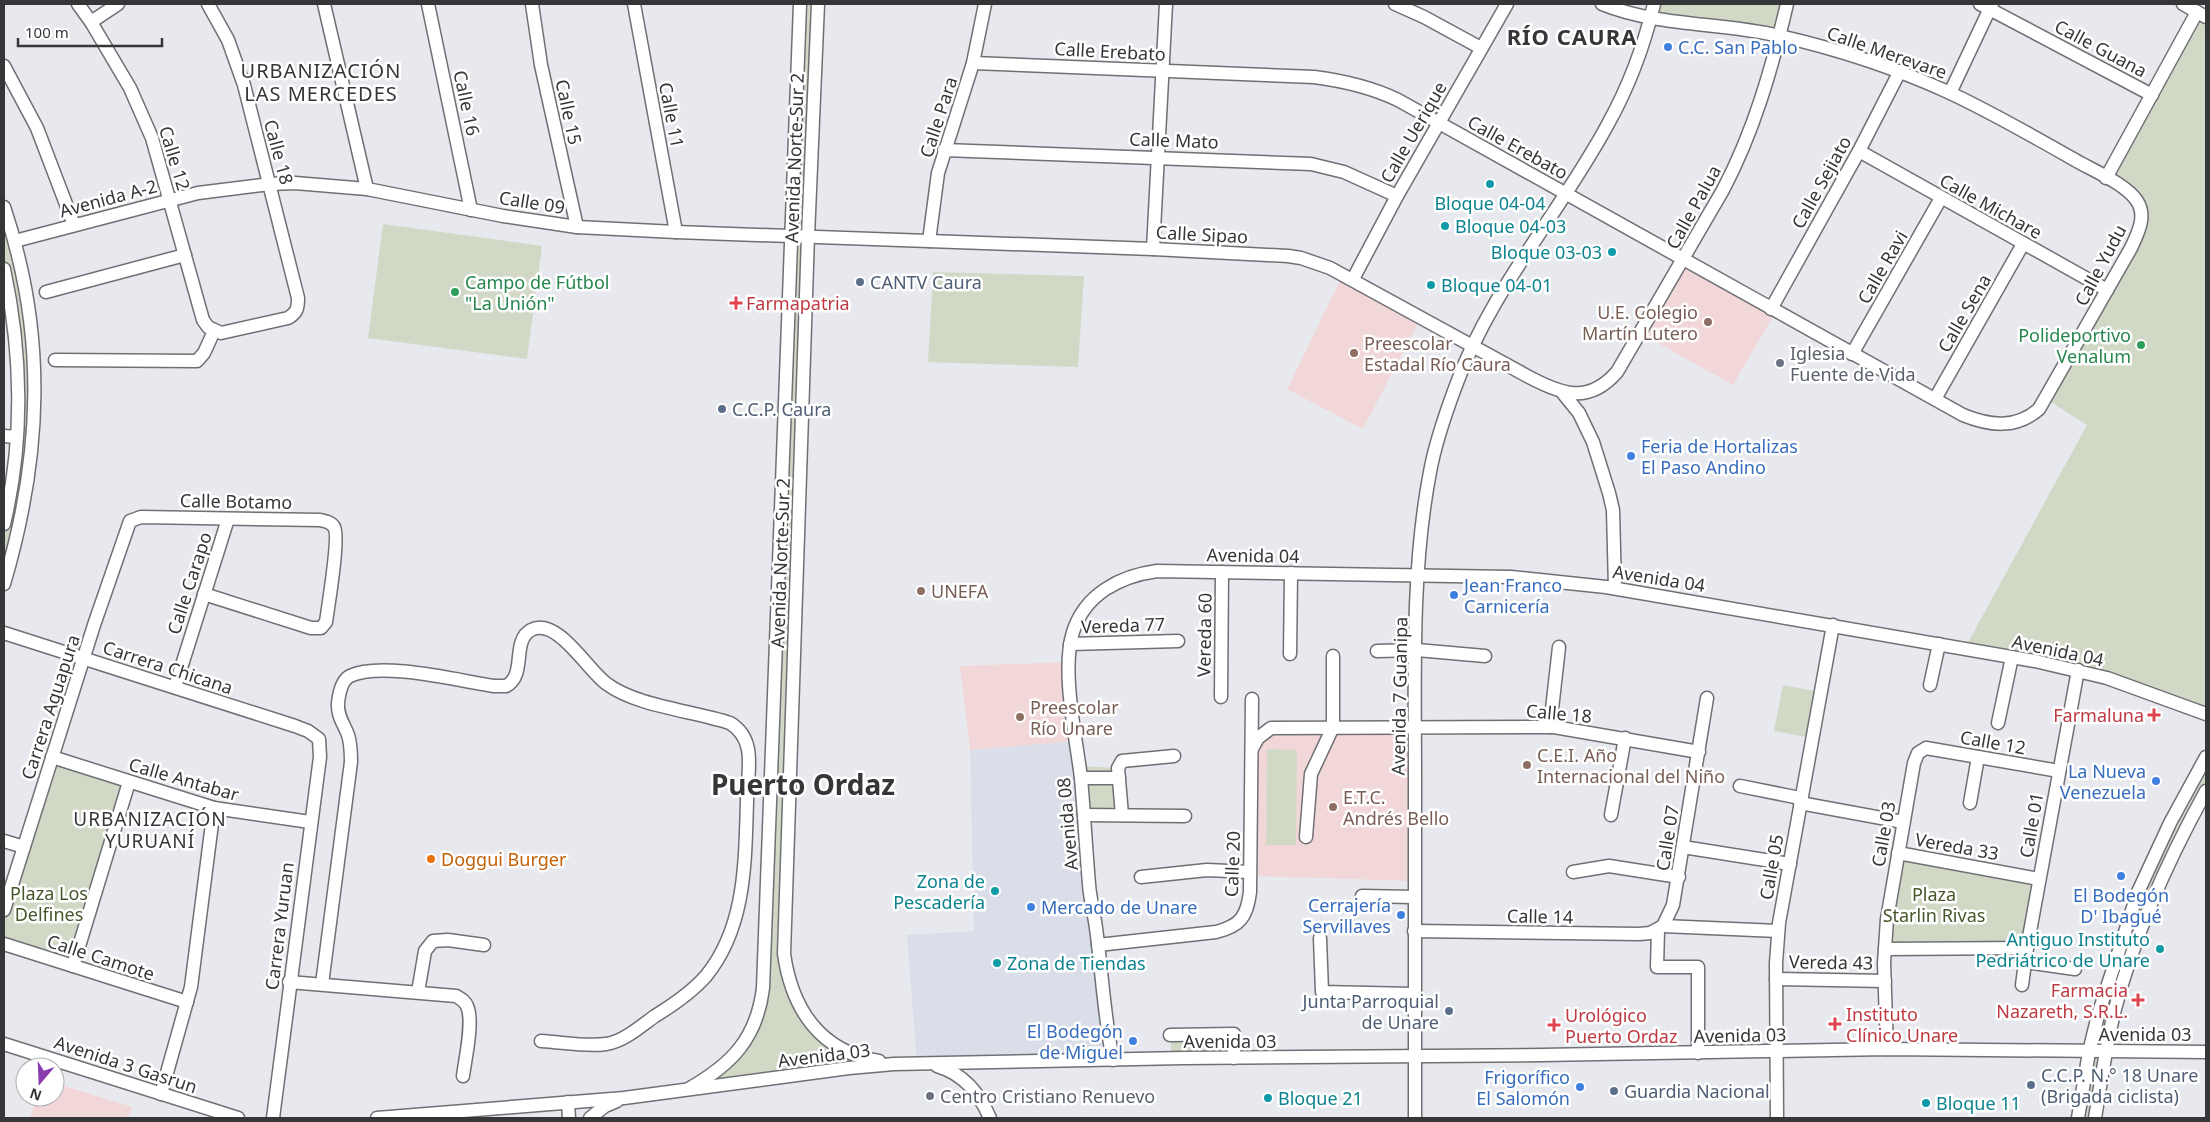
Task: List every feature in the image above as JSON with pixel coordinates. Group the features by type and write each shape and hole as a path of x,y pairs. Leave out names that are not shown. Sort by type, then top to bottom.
{"street":[{"name":"Calle 12","path":"78,4 91,22 130,88 142,113 157,154 204,320 214,331"},
{"path":"91,22 118,4"},
{"name":"Calle 18","path":"208,4 235,58 297,288 298,308 295,314 288,318 221,332 214,331"},
{"path":"324,4 367,189"},
{"name":"Calle 16","path":"428,4 472,210"},
{"name":"Calle 15","path":"532,4 542,66 577,227"},
{"name":"Calle 11","path":"634,4 676,232"},
{"name":"Avenida Norte-Sur 2","path":"686,1090 717,1071 735,1054 747,1038 761,1003 771,795 800,4"},
{"name":"Avenida Norte-Sur 2","path":"818,4 808,236 784,954 791,987 796,1000 804,1014 821,1033 854,1055 894,1064"},
{"name":"Calle Para","path":"929,241 933,198 944,150 973,63 985,4"},
{"path":"1153,249 1166,4"},
{"path":"1395,4 1424,17 1481,48"},
{"name":"Calle Uerique","path":"1353,279 1397,196 1507,4"},
{"name":"Calle Merevare","path":"1602,4 1651,18 1779,36 1900,71 1950,92 2106,178 2136,200"},
{"name":"Avenida 7 Guanipa","path":"1416,1118 1414,897 1418,575 1430,469 1446,415 1472,345 1502,290 1590,156 1620,100 1636,62 1654,4"},
{"name":"Calle Palua","path":"1578,394 1593,391 1606,385 1617,372 1723,190 1746,142 1764,89 1787,4"},
{"path":"2106,178 2152,95 2202,14 2183,4"},
{"path":"1950,92 1987,5"},
{"name":"Calle Guana","path":"1987,5 2152,95"},
{"name":"Calle Erebato","path":"973,63 1314,77 1338,80 1377,90 1935,399 1977,420 1999,425"},
{"path":"4,66 37,128 74,225"},
{"name":"Calle Sejiato","path":"1771,309 1859,151 1900,71"},
{"name":"Calle Mato","path":"944,150 1311,164 1344,172 1397,196"},
{"name":"Calle Michare","path":"1859,151 2108,290"},
{"name":"Calle 09","path":"270,184 295,183 367,189 472,210 577,227 792,236"},
{"name":"Avenida A-2","path":"15,241 198,193 270,184"},
{"name":"Calle Ravi","path":"1852,354 1941,198"},
{"name":"Calle Yudu","path":"1999,425 2020,421 2031,416 2039,409 2108,290 2138,233 2141,214 2136,200"},
{"path":"4,207 15,241 31,319 35,401 32,450 24,504 4,584"},
{"name":"Calle Sipao","path":"792,236 1153,249 1301,258 1330,268 1353,279 1529,377 1562,392 1578,394"},
{"name":"Calle Sena","path":"1935,399 2024,244"},
{"path":"46,292 185,255"},
{"path":"4,269 12,312 17,358 17,437 4,524"},
{"path":"55,360 197,361 204,353 214,331"},
{"path":"1562,392 1579,413 1593,442 1609,493 1613,510 1616,588"},
{"path":"4,436 17,437"},
{"name":"Calle Botamo","path":"134,518 320,520 335,527 336,543 324,626 316,629 204,594"},
{"name":"Carrera Aguapura","path":"4,910 84,658 128,526 134,518"},
{"name":"Calle Carapo","path":"175,687 228,519"},
{"name":"Avenida 04","path":"1098,594 1110,585 1138,574 1157,571 1527,578 1616,588 2078,670 2126,684 2206,714"},
{"name":"Vereda 60","path":"1221,698 1222,572"},
{"path":"1290,654 1291,573"},
{"name":"Avenida 08","path":"1098,594 1080,616 1070,644 1068,672 1084,815 1089,885 1098,945 1106,1028 1113,1060"},
{"name":"Calle 05","path":"1777,1118 1776,979 1778,931 1800,800 1833,625"},
{"path":"322,984 351,762 351,745 338,714 338,703 344,681 349,676 358,674 396,671 494,686 506,686 515,678 522,643 527,633 538,628 549,629 563,636 592,672 615,690 634,698 730,723 741,731 749,748 746,837 738,910 728,940 706,976 690,992 614,1042 594,1044 541,1041"},
{"name":"Carrera Chicana","path":"4,633 295,726 308,731 320,739"},
{"name":"Vereda 77","path":"1070,644 1178,641"},
{"path":"1930,685 1939,644"},
{"path":"1550,727 1559,646"},
{"path":"1377,651 1417,650 1485,656"},
{"path":"1306,838 1311,774 1333,727 1333,656"},
{"path":"1998,722 2012,657"},
{"name":"Calle 01","path":"2022,985 2058,771 2078,670"},
{"name":"Calle 07","path":"1660,928 1671,913 1679,877 1707,698"},
{"name":"Calle 20","path":"1098,945 1228,929 1238,924 1247,908 1250,872 1252,699"},
{"path":"1252,749 1258,738 1271,728 1415,727"},
{"name":"Calle 18","path":"1415,727 1550,727 1625,738 1698,752"},
{"path":"1611,815 1625,738"},
{"name":"Carrera Yuruan","path":"273,1118 289,982 320,757 320,739"},
{"name":"Calle 12","path":"1922,749 2058,771"},
{"name":"Calle 03","path":"1887,1049 1885,949 1903,822 1914,763 1922,749"},
{"path":"1122,815 1118,773 1122,761 1126,759 1174,756"},
{"name":"Calle Antabar","path":"52,757 214,808 310,822"},
{"path":"1970,803 1978,757"},
{"path":"2078,1118 2089,1052 2114,962 2138,892 2159,845 2206,757"},
{"path":"1080,778 1118,773"},
{"path":"73,966 129,782"},
{"path":"1740,786 1903,822"},
{"path":"2095,1118 2115,1009 2141,929 2171,857 2206,791"},
{"path":"161,1094 187,1002 195,963 214,808"},
{"path":"1084,815 1185,816"},
{"path":"4,841 24,847"},
{"path":"1683,847 1790,864"},
{"name":"Vereda 33","path":"1898,853 2039,879"},
{"path":"1573,872 1609,866 1679,877"},
{"path":"1141,877 1208,870 1250,872"},
{"path":"1362,896 1414,897"},
{"path":"1660,928 1657,967 1698,967 1698,1053"},
{"name":"Calle 14","path":"1414,932 1586,935 1639,934 1660,928 1778,931"},
{"path":"1320,938 1322,992 1414,994"},
{"path":"418,992 426,952 431,943 436,940 448,940 484,945"},
{"name":"Calle Camote","path":"4,944 187,1002"},
{"path":"1885,949 2027,948"},
{"path":"2025,962 2075,969"},
{"name":"Vereda 43","path":"1776,979 1885,980"},
{"path":"289,982 456,996 464,1001 468,1008 469,1020 462,1076"},
{"path":"1170,1035 1234,1034 1234,1058"},
{"name":"Avenida 3 Gasrun","path":"4,1044 238,1118"},
{"name":"Avenida 03","path":"377,1118 624,1098 849,1068 894,1064 1887,1049 2206,1052"},
{"path":"929,1064 948,1069 959,1075 972,1087 990,1118"},
{"path":"590,1118 605,1106 624,1098"},
{"path":"568,1102 569,1118"}],"shaded area":[{"name":"U.E. Colegio Martín Lutero","path":"1684,259 1776,311 1733,385 1640,333"},
{"name":"Preescolar Estadal Río Caura","path":"1343,275 1421,317 1363,429 1287,389"},
{"name":"Preescolar Río Unare","path":"1068,662 1076,741 970,750 960,666"},
{"name":"E.T.C. Andrés Bello","path":"1415,727 1414,881 1250,876 1252,749 1262,733"},
{"name":"Mercado de Unare","path":"1076,741 1113,1060 917,1064 907,935 974,931 970,750"},
{"path":"65,1086 132,1107 128,1118 30,1118 34,1107 65,1107"}],"green space":[{"path":"800,4 818,4 784,954 813,1025 871,1060 749,1083 706,1079 717,1071 758,1014"},
{"path":"1654,4 1787,4 1779,36 1651,18"},
{"name":"Polideportivo Venalum","path":"2197,12 2206,17 2206,714 2167,699 1965,648 2087,425 2046,399 2131,248 2141,209 2106,178"},
{"path":"4,207 15,241 35,401 4,584 4,524 17,437 4,269"},
{"name":"Campo de Fútbol \"La Unión\"","path":"383,224 542,246 527,359 368,338"},
{"path":"933,272 1084,276 1078,367 928,362"},
{"path":"1783,685 1820,692 1811,738 1774,731"},
{"path":"1267,749 1297,750 1296,845 1266,845"},
{"name":"Plaza Los Delfines","path":"52,757 129,782 73,966 4,944 4,910"},
{"path":"2206,757 2206,791 2132,954 2095,1118 2078,1118 2122,940"},
{"path":"1079,766 1118,768 1122,815 1084,815"},
{"name":"Plaza Starlin Rivas","path":"1898,853 2039,879 2027,948 1885,949"},
{"path":"1234,1034 1234,1058 1172,1058 1170,1035"}],"place":[{"name":"C.C. San Pablo","path":"1668,47"},
{"name":"Bloque 04-04","path":"1490,184"},
{"name":"Bloque 04-03","path":"1445,226"},
{"name":"Bloque 03-03","path":"1612,252"},
{"name":"CANTV Caura","path":"860,282"},
{"name":"Bloque 04-01","path":"1431,285"},
{"name":"Campo de Fútbol \"La Unión\"","path":"455,292"},
{"name":"Farmapatria","path":"736,303"},
{"name":"U.E. Colegio Martín Lutero","path":"1708,322"},
{"name":"Polideportivo Venalum","path":"2141,345"},
{"name":"Preescolar Estadal Río Caura","path":"1354,353"},
{"name":"Iglesia Fuente de Vida","path":"1780,363"},
{"name":"C.C.P. Caura","path":"722,409"},
{"name":"Feria de Hortalizas El Paso Andino","path":"1631,456"},
{"name":"UNEFA","path":"921,591"},
{"name":"Jean Franco Carnicería","path":"1454,595"},
{"name":"Farmaluna","path":"2154,715"},
{"name":"Preescolar Río Unare","path":"1020,717"},
{"name":"C.E.I. Año Internacional del Niño","path":"1527,765"},
{"name":"La Nueva Venezuela","path":"2156,781"},
{"name":"E.T.C. Andrés Bello","path":"1333,807"},
{"name":"Doggui Burger","path":"431,859"},
{"name":"El Bodegón D' Ibagué","path":"2121,876"},
{"name":"Zona de Pescadería","path":"995,891"},
{"name":"Mercado de Unare","path":"1031,907"},
{"name":"Cerrajería Servillaves","path":"1401,915"},
{"name":"Antiguo Instituto Pedriátrico de Unare","path":"2160,949"},
{"name":"Zona de Tiendas","path":"997,963"},
{"name":"Farmacia Nazareth, S.R.L.","path":"2138,1000"},
{"name":"Junta Parroquial de Unare","path":"1449,1011"},
{"name":"Instituto Clínico Unare","path":"1835,1024"},
{"name":"Urológico Puerto Ordaz","path":"1554,1025"},
{"name":"El Bodegón de Miguel","path":"1133,1041"},
{"name":"C.C.P. N.° 18 Unare (Brigada ciclista)","path":"2031,1085"},
{"name":"Frigorífico El Salomón","path":"1580,1087"},
{"name":"Guardia Nacional","path":"1614,1091"},
{"name":"Centro Cristiano Renuevo","path":"930,1096"},
{"name":"Bloque 21","path":"1268,1098"},
{"name":"Bloque 11","path":"1926,1103"}],"district":[{"name":"RÍO CAURA","path":"1572,36"},
{"name":"URBANIZACIÓN LAS MERCEDES","path":"321,82"},
{"name":"Puerto Ordaz","path":"803,784"},
{"name":"URBANIZACIÓN YURUANÍ","path":"150,830"}]}
